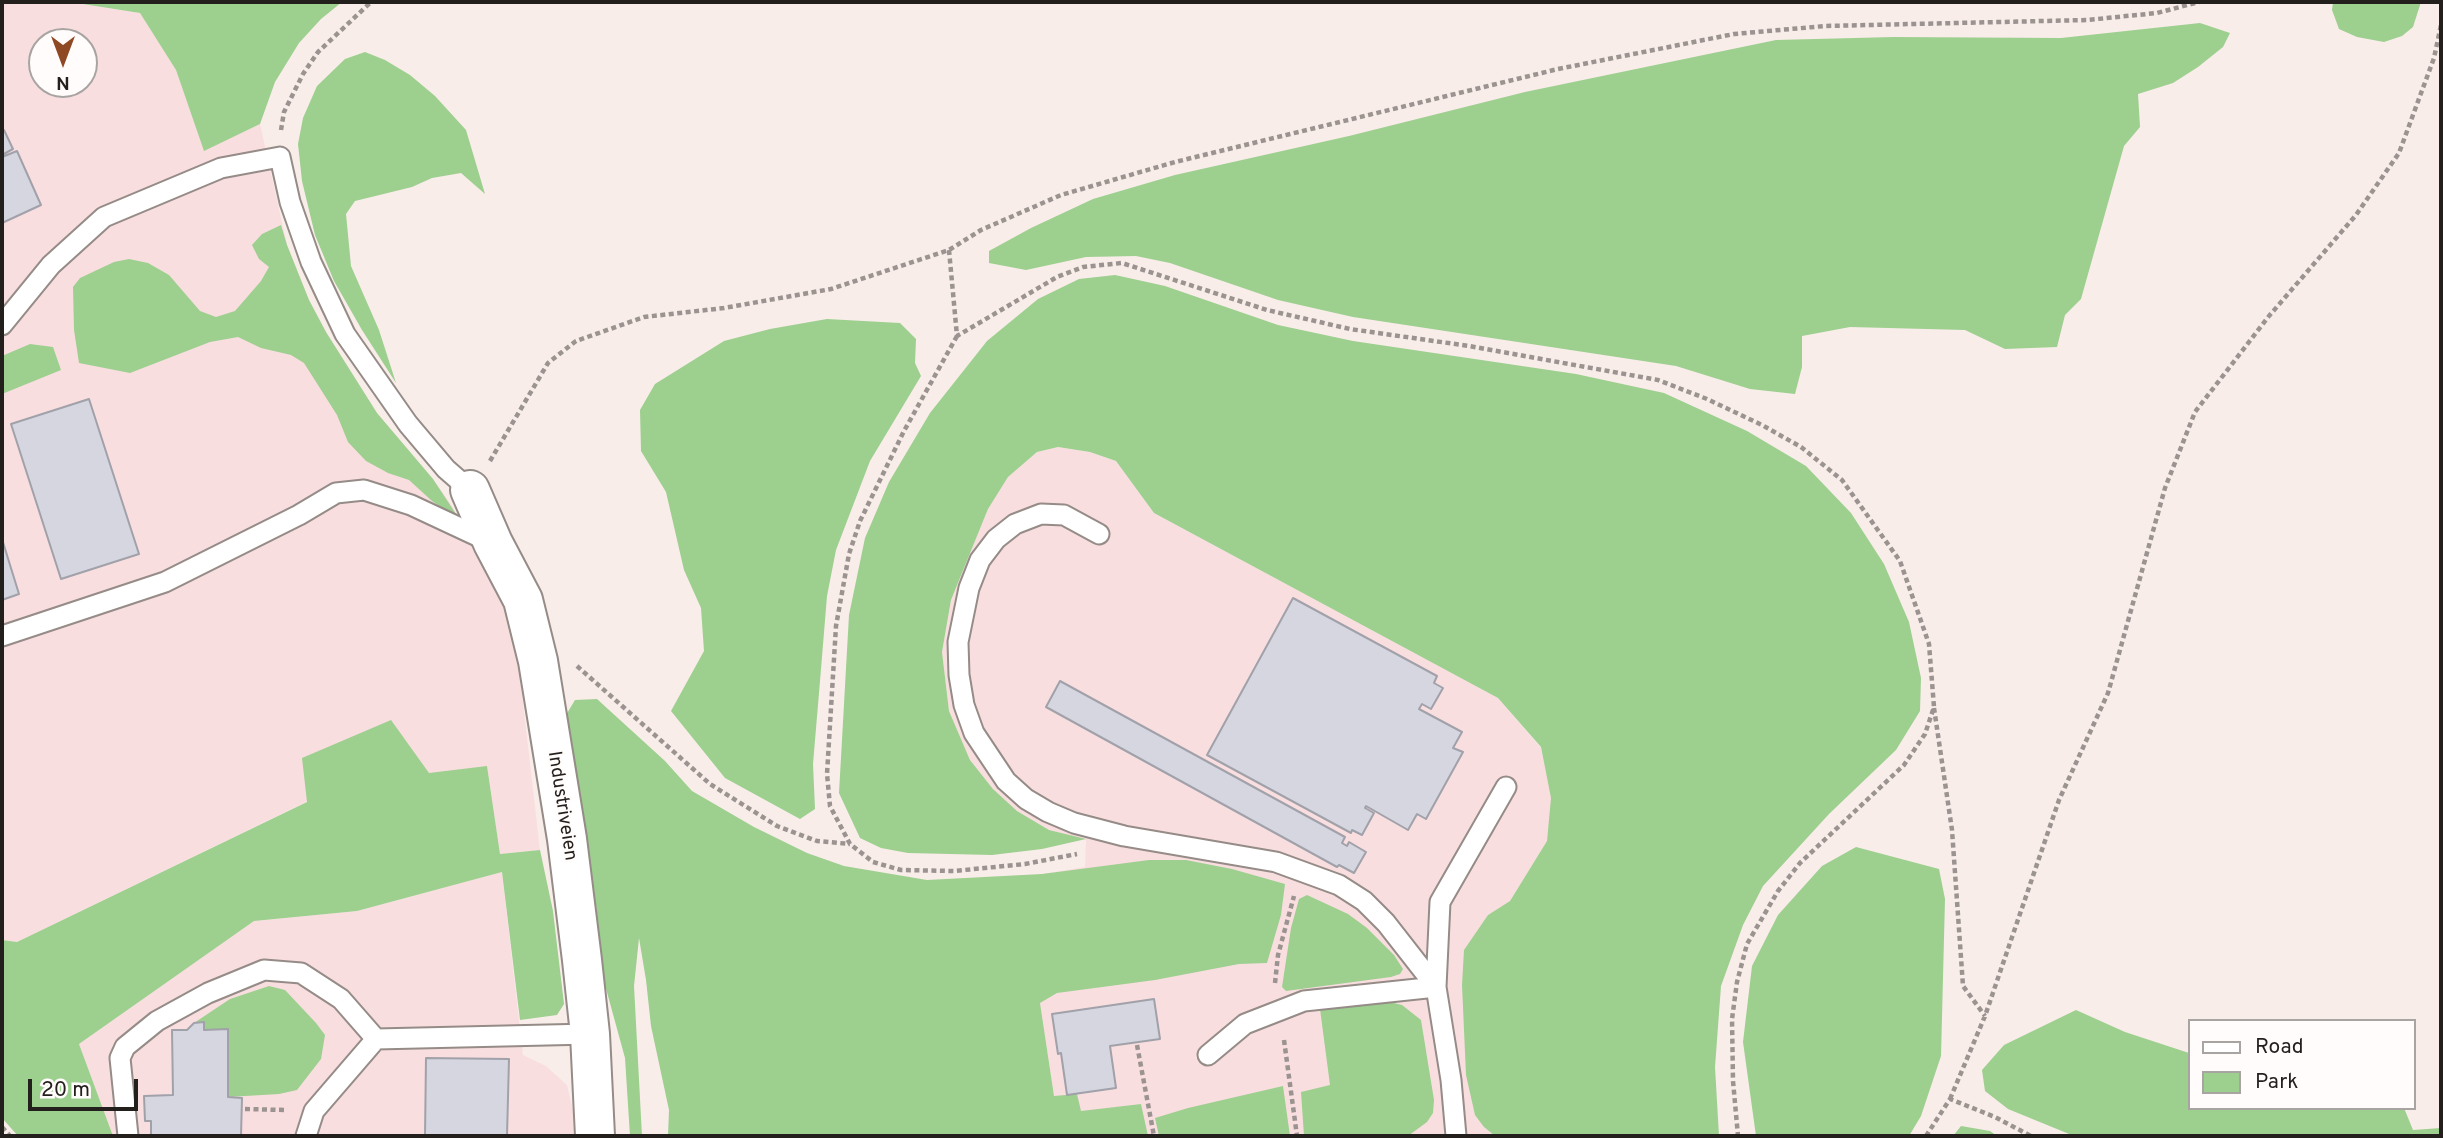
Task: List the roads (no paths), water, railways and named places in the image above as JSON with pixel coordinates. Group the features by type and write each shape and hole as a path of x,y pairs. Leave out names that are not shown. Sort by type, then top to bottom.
{"street":[{"name":"Industriveien","path":"470,490 493,543 523,600 538,661 568,839 590,1034 595,1136"}],"lane":[{"path":"2,325 51,265 104,217 221,169 280,157 290,202 311,262 345,334 408,424 446,469 470,490"},
{"path":"2,636 165,582 299,515 336,493 364,490 400,501 493,543"},
{"path":"1099,534 1064,515 1041,514 1015,524 996,539 980,560 969,588 958,642 959,675 964,705 974,733 1006,781 1026,799 1048,813 1074,824 1124,836 1276,862 1339,885 1364,901 1386,923 1436,987"},
{"path":"1456,1136 1451,1080 1436,987 1440,902 1506,787"},
{"path":"128,1136 120,1058 125,1046 157,1021 208,993 264,970 301,973 341,999 376,1039"},
{"path":"1208,1055 1245,1024 1304,1001 1436,987"},
{"path":"306,1136 314,1111 376,1039 590,1034"}]}
